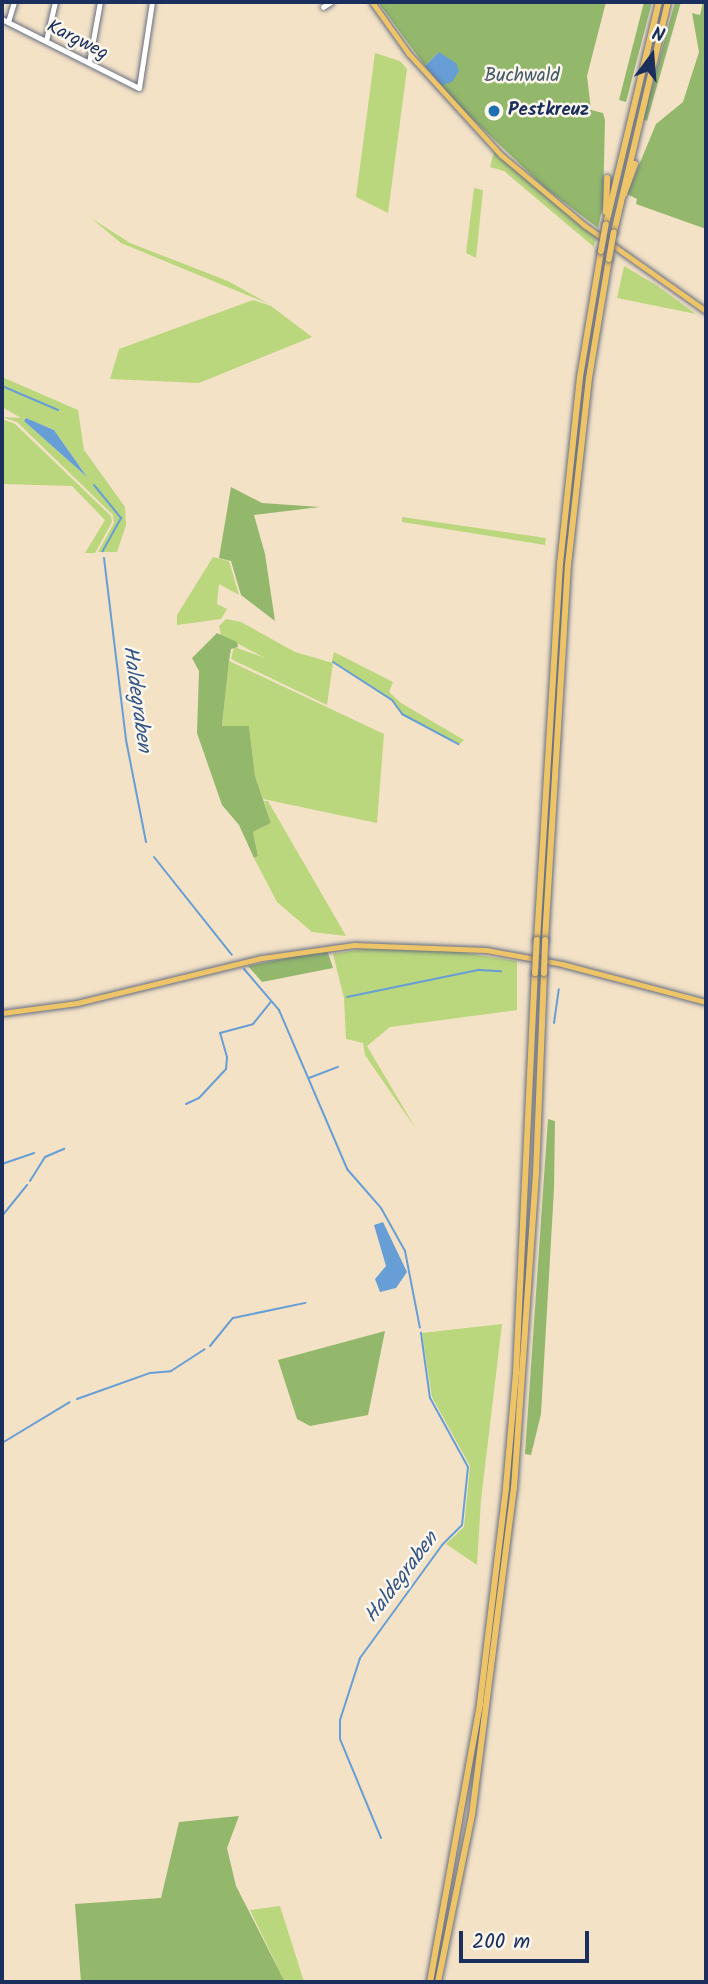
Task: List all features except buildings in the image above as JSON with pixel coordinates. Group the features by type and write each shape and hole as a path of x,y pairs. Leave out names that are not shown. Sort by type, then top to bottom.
{"highway":[{"path":"438,1982 443,1921 480,1703 506,1487 517,1346 535,973 561,550 580,377 606,225 659,2"},
{"path":"430,1982 451,1924 489,1704 514,1488 533,1226 545,940 570,541 617,212 668,2"},
{"path":"617,212 635,164"},
{"path":"606,225 607,178"}],"main road":[{"path":"372,2 409,54 501,155 583,225 706,311"},
{"path":"2,1013 77,1003 288,953 364,945 486,950 562,964 706,1002"}],"street":[{"path":"8,22 14,2"},
{"path":"46,41 55,2"},
{"path":"89,62 100,2"},
{"name":"Kargweg","path":"2,19 139,88 152,2"},
{"path":"323,7 331,2"}],"green space":[{"name":"Buchwald","path":"378,2 606,2 587,76 591,110 603,113 605,120 603,205 598,228 544,187 462,109 441,85 439,52 425,66"},
{"path":"644,2 652,2 626,102 619,100"},
{"path":"675,2 681,2 647,121 643,119"},
{"path":"703,2 706,2 706,229 636,204 637,199 627,194 656,124 683,102 699,52 692,13 700,15"},
{"path":"375,53 400,61 407,69 388,213 356,197"},
{"path":"494,151 596,237 594,247 504,171 490,167"},
{"path":"474,188 483,190 476,258 466,253"},
{"path":"91,218 130,243 228,281 269,304 121,243"},
{"path":"624,266 656,285 696,314 617,298"},
{"path":"253,300 271,306 312,337 199,383 110,379 119,349"},
{"path":"2,377 78,410 84,450 125,507 126,525 117,552 98,552 114,523 113,515 17,422 2,417 21,418 2,407","holes":["26,418 54,430 87,477 24,421"]},
{"path":"2,419 15,424 111,516 112,522 95,553 85,553 105,520 72,486 2,484"},
{"path":"231,487 262,503 320,507 254,515 265,554 275,621 241,595 231,561 219,558"},
{"path":"402,517 546,538 545,545 402,522"},
{"path":"213,557 229,561 239,595 219,584 217,604 227,609 221,619 177,625 177,615"},
{"path":"226,619 241,622 295,652 333,663 327,705 231,659 234,647 265,658 221,635 219,626"},
{"path":"217,633 237,642 238,647 231,649 222,726 249,726 255,776 271,823 253,832 258,856 254,858 239,825 222,805 197,733 199,671 192,658"},
{"path":"334,652 393,682 389,692 401,703 464,740 460,744 402,714 392,699 332,661"},
{"path":"229,661 384,734 377,823 263,799 255,776 249,726 222,727"},
{"path":"264,801 268,801 346,936 312,932 277,902 254,858 258,856 253,832 271,823"},
{"path":"361,949 445,950 517,961 517,1010 390,1027 367,1046 416,1129 365,1055 363,1043 346,1039 344,998 333,954"},
{"path":"327,950 333,968 262,982 248,966"},
{"path":"548,1119 555,1121 554,1189 541,1414 531,1455 525,1454"},
{"path":"502,1324 481,1500 477,1565 446,1544 464,1527 470,1466 432,1397 422,1333"},
{"path":"385,1331 368,1415 310,1426 297,1419 278,1360"},
{"path":"239,1816 227,1848 236,1886 285,1982 81,1982 75,1904 161,1898 179,1822"},
{"path":"280,1906 304,1982 285,1982 250,1910"}],"water":[{"path":"439,52 456,63 459,71 452,82 441,85 425,66"},
{"path":"26,418 54,430 87,477 24,421"},
{"path":"383,1222 407,1272 396,1288 380,1292 375,1279 386,1266 374,1225"}],"waterway":[{"path":"2,386 58,410"},
{"name":"Haldegraben","path":"94,485 121,518 103,551"},
{"name":"Haldegraben","path":"104,558 126,740 146,842"},
{"path":"333,662 392,700 402,714 458,744"},
{"name":"Haldegraben","path":"154,857 232,955"},
{"name":"Haldegraben","path":"244,969 279,1010 347,1169 381,1208 405,1251 420,1328"},
{"path":"347,997 479,970 501,971"},
{"path":"554,1023 559,989"},
{"path":"186,1104 199,1098 226,1069 227,1057 220,1033 253,1024 271,1002"},
{"path":"309,1078 338,1067"},
{"path":"30,1181 45,1157 64,1149"},
{"path":"2,1164 34,1153"},
{"path":"2,1216 27,1185"},
{"path":"210,1346 233,1318 305,1303"},
{"name":"Haldegraben","path":"381,1838 340,1739 340,1720 360,1658 442,1545 462,1525 468,1467 430,1398 421,1333"},
{"path":"77,1399 150,1373 171,1371 205,1349"},
{"path":"2,1443 70,1402"}],"place":[{"name":"Pestkreuz","path":"494,111"}]}
